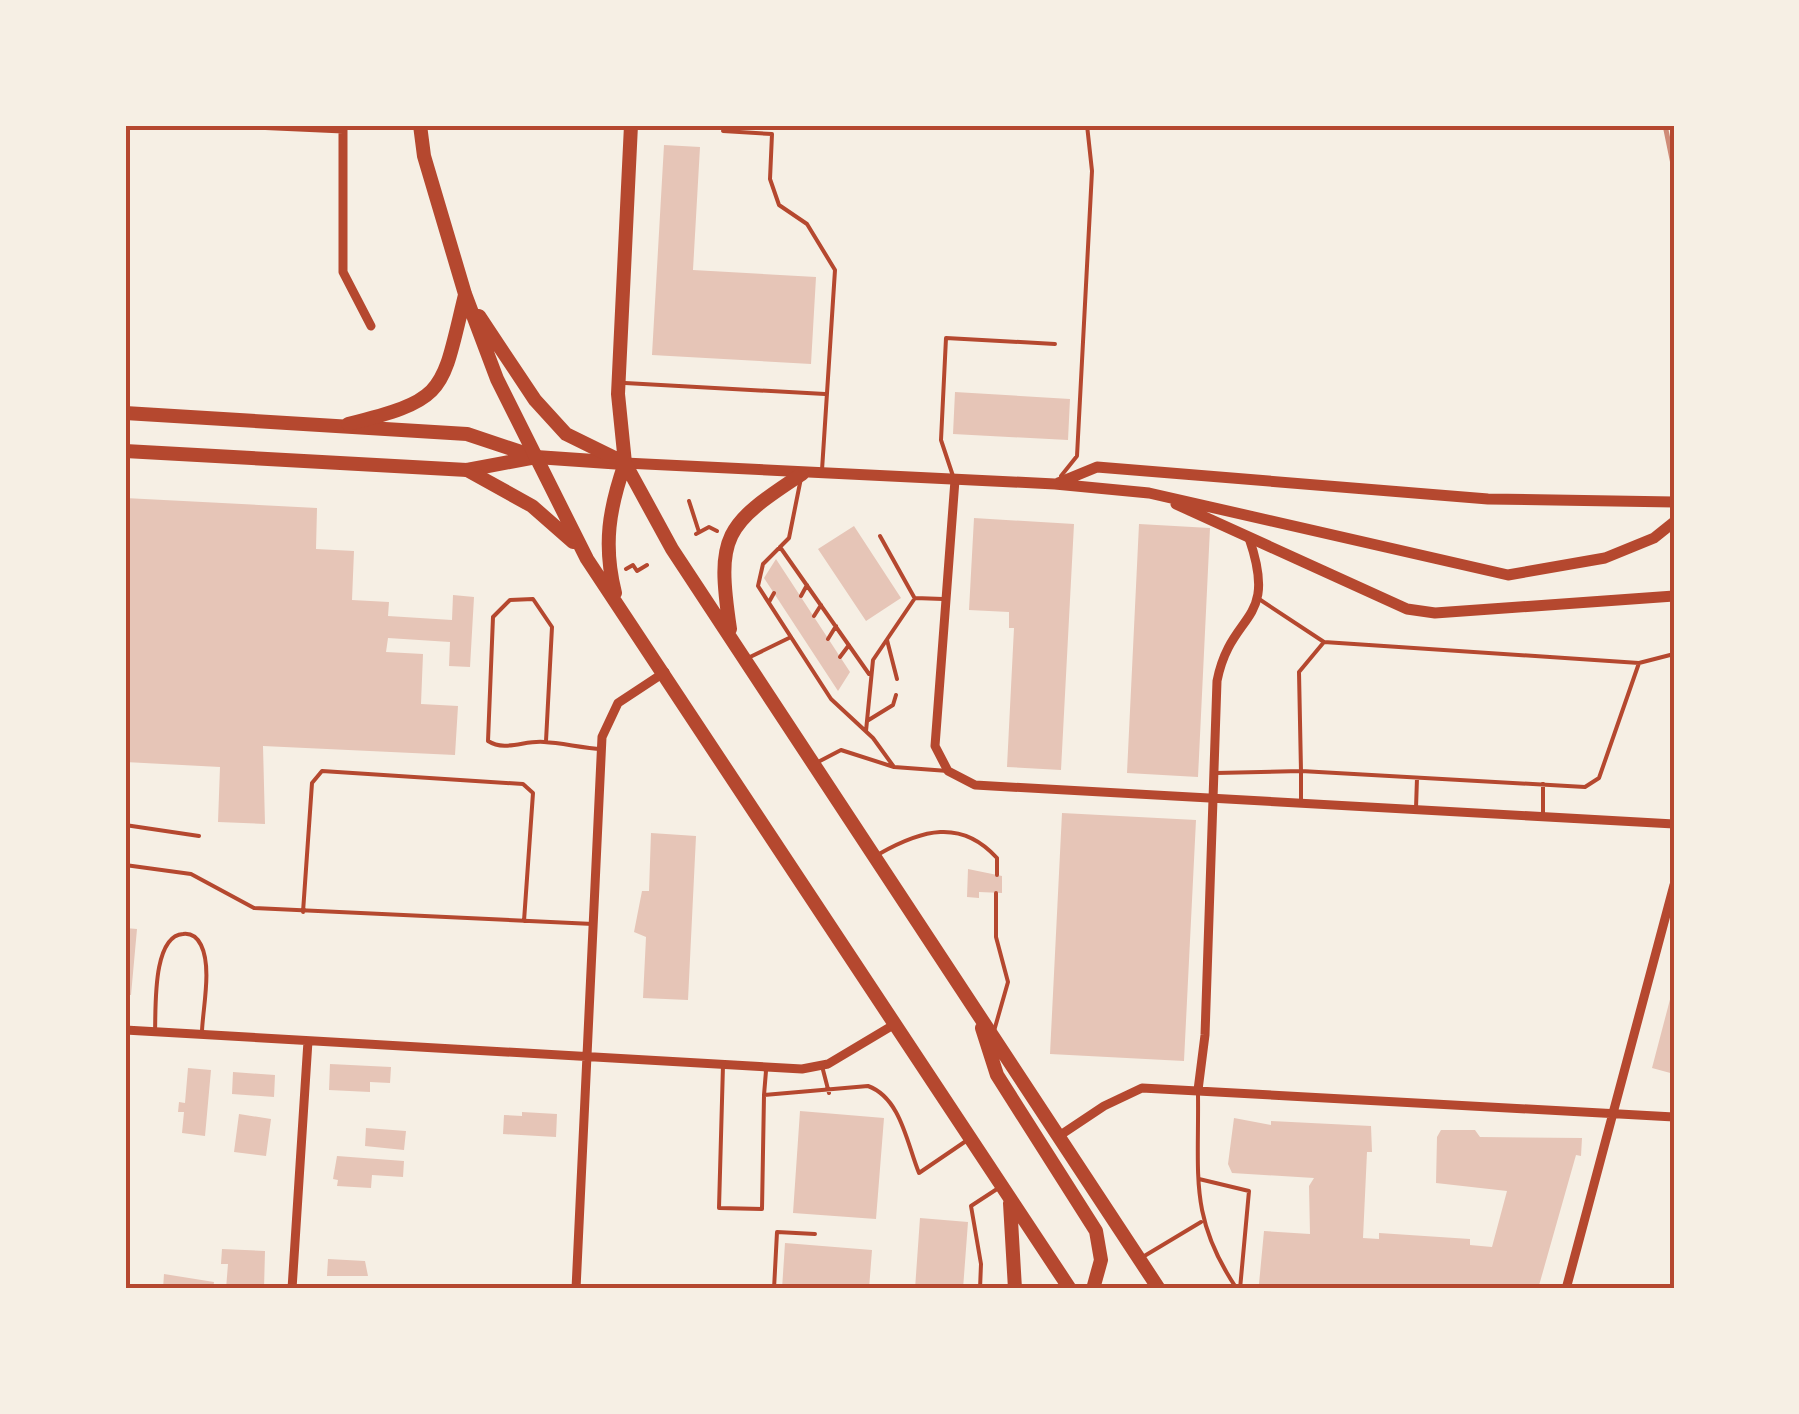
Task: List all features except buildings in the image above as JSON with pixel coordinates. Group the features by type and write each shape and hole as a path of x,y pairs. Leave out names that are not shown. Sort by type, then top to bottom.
{"main road":[{"path":"420,125 424,156 465,294 497,379 588,559"},
{"path":"616,596 608,559 607,522 625,463 618,383 632,125"},
{"path":"348,424 409,409 437,386 465,294"},
{"path":"465,294 535,400 566,434 625,463 672,549 1159,1289"},
{"path":"125,413 467,434 536,458"},
{"path":"125,451 467,470 536,458 625,463"},
{"path":"467,470 532,506 588,559 616,596 1070,1289"},
{"path":"730,634 722,576 726,546 740,520 802,474"},
{"path":"974,1005 997,1075 1096,1231 1102,1260 1093,1289"},
{"path":"1005,1191 1015,1289"}],"street":[{"path":"254,125 343,127 344,272 370,326"},
{"path":"625,463 1055,484 1149,493 1508,575 1606,558 1654,538 1674,522"},
{"path":"1055,484 1098,467 1488,499 1674,502"},
{"path":"955,480 935,746 948,771 975,785 1215,802 1674,824"},
{"path":"1149,493 1407,609 1435,612 1674,596"},
{"path":"1198,1090 1205,1034 1219,672 1259,598 1260,569 1249,538"},
{"path":"576,1289 602,749 610,713 633,691 665,672"},
{"path":"1566,1289 1674,885"},
{"path":"125,1030 766,1067 822,1066 896,1024"},
{"path":"292,1289 308,1041"},
{"path":"1059,1136 1104,1106 1142,1088 1674,1117"}],"lane":[{"path":"1055,484 1077,456 1092,171 1086,125"},
{"path":"724,132 772,134 770,179 779,205 807,224 835,270 821,474"},
{"path":"955,480 941,440 946,338 1055,344"},
{"path":"618,383 825,394"},
{"path":"802,474 789,538 757,576 768,602 822,686 894,767"},
{"path":"880,536 915,598"},
{"path":"780,547 869,674"},
{"path":"787,575 793,566"},
{"path":"801,596 807,585"},
{"path":"768,602 774,594"},
{"path":"915,598 946,598"},
{"path":"866,731 869,674 915,598"},
{"path":"1259,598 1324,642 1639,663 1674,654"},
{"path":"546,742 552,627 533,599 510,600 493,617 488,742 496,746 546,742 561,747 602,749"},
{"path":"814,616 820,604"},
{"path":"784,626 789,616"},
{"path":"828,639 836,626"},
{"path":"796,645 801,635"},
{"path":"746,659 791,637"},
{"path":"888,640 897,679"},
{"path":"1301,806 1300,672 1324,642"},
{"path":"840,657 849,645"},
{"path":"810,666 816,657"},
{"path":"1216,772 1302,771 1585,786 1598,778 1639,663"},
{"path":"822,686 828,676"},
{"path":"866,722 893,705 896,696"},
{"path":"815,764 841,750 894,767 948,771"},
{"path":"302,912 312,783 322,771 524,784 534,793 524,921"},
{"path":"1416,811 1417,778"},
{"path":"1543,784 1543,818"},
{"path":"125,825 199,836"},
{"path":"874,857 909,837 938,828 982,841 997,858 997,875"},
{"path":"125,864 191,874 254,908 593,924"},
{"path":"992,1036 1008,982 996,938 996,892"},
{"path":"155,1032 160,960 166,944 177,934 187,933 201,943 204,956 202,1036"},
{"path":"723,1064 719,1208 762,1209 766,1067"},
{"path":"822,1066 829,1093"},
{"path":"764,1095 829,1093 868,1086 877,1090 904,1128 919,1173 970,1139"},
{"path":"1198,1090 1201,1222 1214,1256 1239,1289"},
{"path":"1199,1179 1249,1192 1239,1289"},
{"path":"980,1289 982,1264 971,1206 1005,1191"},
{"path":"1139,1259 1201,1222"},
{"path":"774,1289 777,1232 815,1234"}],"path":[{"path":"689,501 697,533 709,527 717,531"},
{"path":"626,569 633,565 637,572 647,565"}],"railway":[{"path":"1665,125 1674,169"}]}
